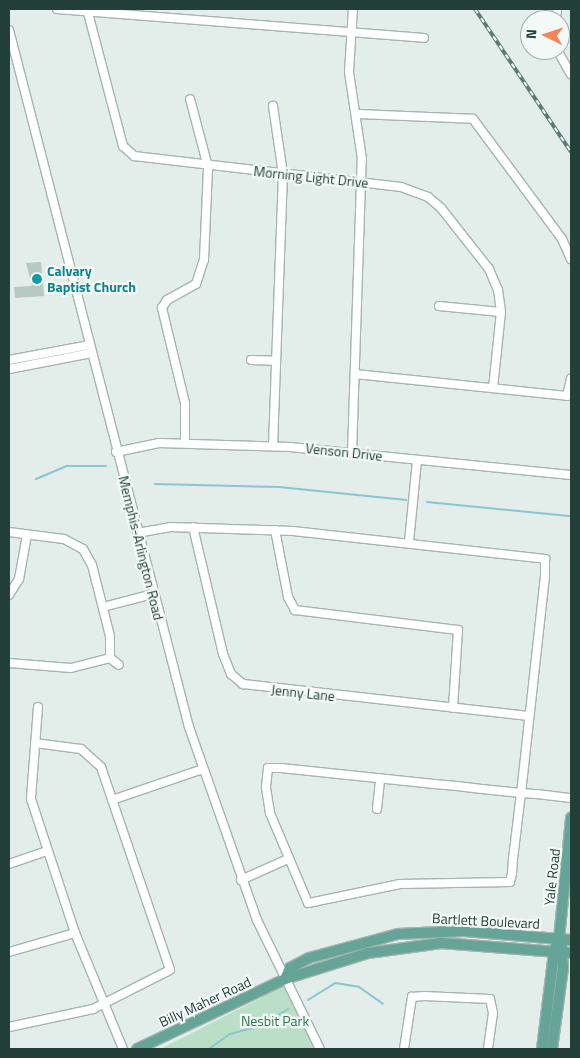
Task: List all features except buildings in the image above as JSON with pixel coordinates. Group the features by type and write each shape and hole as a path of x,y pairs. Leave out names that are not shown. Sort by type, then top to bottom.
{"main road":[{"name":"Yale Road","path":"552,1049 563,953 560,939 571,818"},
{"name":"Bartlett Boulevard","path":"284,980 290,968 309,958 367,940 414,932 464,931 571,940"},
{"path":"414,932 416,945"},
{"name":"Bartlett Boulevard","path":"284,980 368,952 416,945 464,943 563,953"},
{"name":"Yale Road","path":"542,1049 563,953"},
{"name":"Billy Maher Road","path":"137,1049 284,980"}],"street":[{"path":"57,9 424,38"},
{"path":"352,453 362,152 349,72 353,9"},
{"name":"Morning Light Drive","path":"88,10 122,146 134,156 208,167 361,182 409,189 441,208 492,274 501,312 493,388"},
{"name":"Memphis-Arlington Road","path":"9,30 153,594 203,769 241,880 284,980 320,1049"},
{"path":"563,60 571,74"},
{"path":"185,443 185,403 160,302 190,290 201,274 208,167 190,99"},
{"path":"273,106 283,174 273,446"},
{"path":"356,114 473,119 557,232 571,259"},
{"path":"439,306 501,312"},
{"path":"9,360 88,345"},
{"path":"9,369 91,353"},
{"path":"251,360 276,361"},
{"path":"355,374 567,396 571,378"},
{"name":"Venson Drive","path":"116,452 150,444 185,443 273,446 571,475"},
{"path":"409,542 417,460"},
{"path":"137,533 165,527 275,530 409,542 545,559 521,793 509,883 400,884 308,903 288,860 268,808 268,768 380,778 521,793 571,798"},
{"name":"Jenny Lane","path":"194,528 223,654 231,674 240,682 258,688 529,716"},
{"path":"275,530 280,566 295,610 458,630 453,708"},
{"path":"9,532 64,539 80,547 92,565 112,644 110,658"},
{"path":"9,595 19,579 27,535"},
{"path":"103,607 153,594"},
{"path":"9,663 71,668 110,658"},
{"path":"110,658 119,665"},
{"path":"38,707 30,793 75,933 123,1049"},
{"path":"9,1027 48,1021 105,1004 173,971 101,767 90,755 71,746 35,743"},
{"path":"112,800 203,769"},
{"path":"377,809 380,778"},
{"path":"9,864 48,851"},
{"path":"241,880 288,860"},
{"path":"9,952 75,933"},
{"path":"404,1049 412,997 482,996 492,1001 488,1049"}],"green space":[{"name":"Nesbit Park","path":"285,979 320,1049 160,1049 261,998"}],"waterway":[{"path":"36,479 67,466 106,466"},
{"path":"155,484 279,487 406,500"},
{"path":"427,502 571,516"},
{"path":"308,1000 335,983 359,987 383,1004"},
{"path":"209,1049 230,1034 259,1026 288,1009"}],"railway":[{"path":"475,9 571,152"}],"place":[{"name":"Calvary Baptist Church","path":"37,279"}]}
